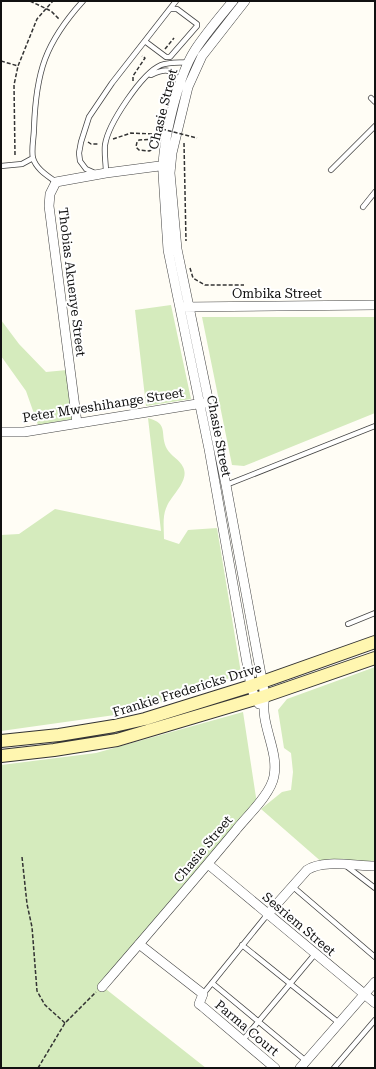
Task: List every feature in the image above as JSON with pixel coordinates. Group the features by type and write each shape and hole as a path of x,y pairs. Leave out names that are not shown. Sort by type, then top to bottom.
{"main road":[{"name":"Frankie Fredericks Drive","path":"1,741 114,726 256,684 375,642"},
{"name":"Frankie Fredericks Drive","path":"1,756 54,750 117,740 261,701 375,658"}],"street":[{"name":"Chasie Street","path":"102,986 208,864 263,796 274,776 273,755 256,684 199,404 176,249 166,165 172,116 180,86 189,62 194,51 233,1"},
{"name":"Chasie Street","path":"166,165 188,87 202,56 245,1"},
{"path":"56,182 102,173 166,165"},
{"name":"Thobias Akuenye Street","path":"56,182 50,194 49,206 77,422"},
{"name":"Ombika Street","path":"184,306 375,305"},
{"name":"Chasie Street","path":"184,306 209,402 226,485 256,684"},
{"name":"Peter Mweshihange Street","path":"1,432 24,432 77,422 209,402"},
{"name":"Sesriem Street","path":"208,864 267,915 375,1003"},
{"path":"267,915 307,870 314,865 375,866"},
{"name":"Parma Court","path":"139,944 203,994 199,1004 275,1068"},
{"path":"303,1065 375,982"}],"lane":[{"path":"56,182 39,169 33,158 35,101 39,75 56,35 83,1"},
{"path":"176,1 146,42 112,84 89,117 81,142 80,161 86,169 102,173 105,145 113,120 134,91 147,77 163,64 189,62"},
{"path":"146,42 166,57 170,57 197,26 197,24 177,8 170,9"},
{"path":"147,77 165,69 170,70 176,76 180,86"},
{"path":"371,98 375,102"},
{"path":"331,170 375,126"},
{"path":"1,166 22,164 33,158"},
{"path":"363,207 375,192"},
{"path":"226,485 375,426"},
{"path":"348,624 375,613"},
{"path":"344,865 375,888"},
{"path":"292,886 375,957"},
{"path":"203,994 267,915"},
{"path":"242,945 339,1023"},
{"path":"243,1040 315,954"},
{"path":"212,983 258,1022 303,1065"},
{"path":"334,1068 375,1020"}],"path":[{"path":"30,1 51,11 64,24"},
{"path":"15,155 14,85 18,66 37,19 53,1"},
{"path":"167,46 174,38"},
{"path":"134,91 133,76 144,60"},
{"path":"1,61 18,66"},
{"path":"161,135 162,129 197,138"},
{"path":"184,132 186,246"},
{"path":"89,140 91,144 105,145 116,137 131,133 155,134 154,139 139,140 136,147 143,151 155,149 157,147"},
{"path":"190,266 193,278 205,285 244,285"},
{"path":"22,857 27,904 32,927 37,991 45,1005 65,1023"},
{"path":"38,1068 65,1023 102,986"}],"green space":[{"path":"171,305 191,399 146,406 135,310"},
{"path":"202,317 375,317 375,413 244,466 232,465"},
{"path":"1,320 19,344 46,372 67,370 72,419 38,425 26,391 1,356"},
{"path":"148,418 155,420 162,426 167,449 182,465 185,472 180,487 165,510 164,539 179,544 188,530 217,528 241,673 197,692 122,714 1,731 1,535 19,534 55,509 161,531"},
{"path":"375,667 375,866 324,864 261,809 282,792 291,790 293,772 291,753 284,748 278,710 287,699"},
{"path":"243,712 257,804 102,986 206,1068 1,1068 1,765 96,753"}]}
